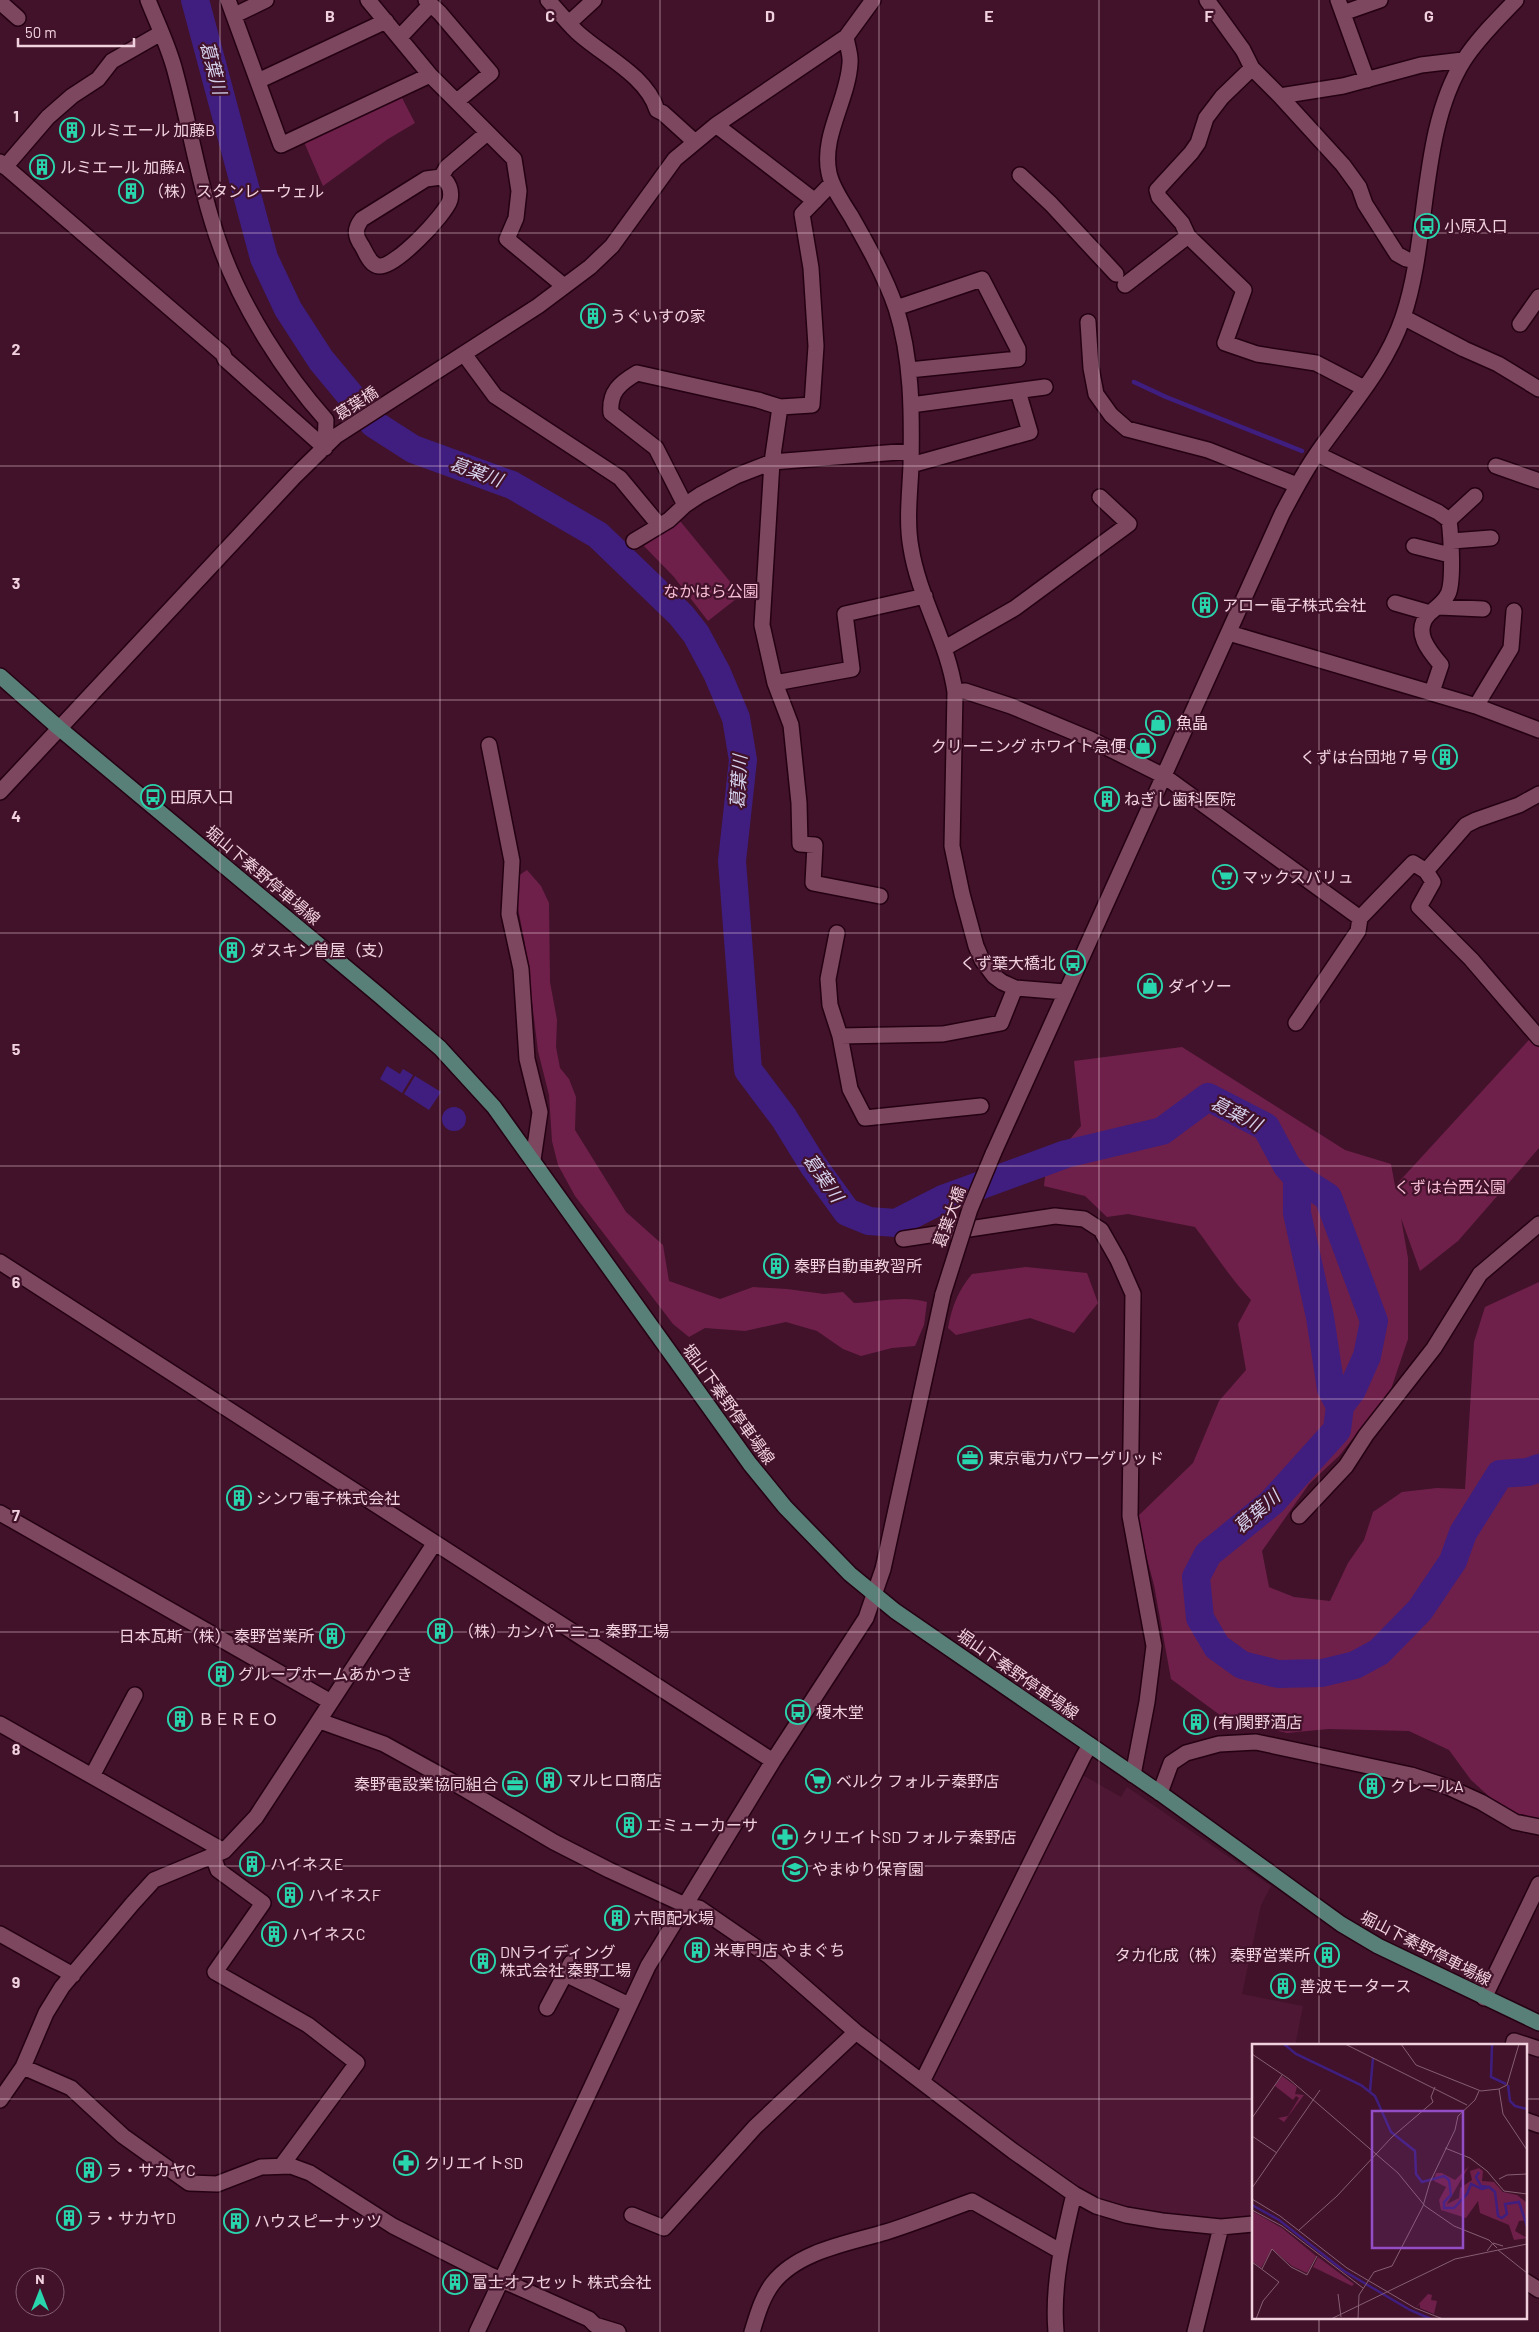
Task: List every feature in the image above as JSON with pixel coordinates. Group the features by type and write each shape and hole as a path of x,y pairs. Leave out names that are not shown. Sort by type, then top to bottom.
{"main road":[{"name":"堀山下秦野停車場線","path":"0,676 58,728 365,983 440,1048 494,1107 750,1464 786,1507 850,1574 876,1593 895,1611 1160,1793 1341,1924 1378,1946 1539,2023"}],"street":[{"path":"148,0 174,68 210,216 221,249 237,287 289,375 326,420 326,448"},
{"path":"228,0 281,145 430,76"},
{"path":"234,15 266,0"},
{"path":"368,0 430,76 514,159 519,191 516,218 507,239 564,286"},
{"path":"548,0 569,23 634,78 653,98 657,110 663,113 694,142"},
{"path":"569,23 594,0"},
{"name":"葛葉橋","path":"0,792 58,728 336,436 538,306 590,267 612,246 675,159 716,125 846,37 873,0"},
{"path":"1207,0 1243,50 1252,68 1343,165 1359,187 1365,204 1397,254 1406,259 1416,261"},
{"path":"1367,80 1341,7 1380,0"},
{"name":"葛葉大橋","path":"477,2332 648,1966 773,1762 866,1618 886,1560 943,1294 968,1216 1065,992 1297,486 1317,454 1385,357 1403,317 1416,261 1437,128 1444,103 1463,60 1516,0"},
{"path":"0,2 18,18"},
{"path":"400,37 428,3 440,13 491,73 457,101"},
{"path":"258,81 386,21"},
{"path":"161,33 112,61 98,79 76,84 48,117 3,164 223,354 225,359 326,448"},
{"path":"846,37 850,62 843,100 828,145 827,161 832,183 876,261 896,308 909,370 911,405 909,519 911,548 925,596 945,648 955,692 951,825 954,855 962,894 982,960 994,976 1015,988 1065,992"},
{"path":"1280,96 1367,80 1421,65 1463,60"},
{"path":"1252,68 1206,118 1198,143 1157,190 1159,197 1182,223 1188,236 1244,290 1225,343 1256,354 1316,363 1364,388"},
{"path":"716,125 815,201"},
{"path":"441,177 447,167 459,155 487,133"},
{"path":"1020,175 1051,204 1120,279 1188,236"},
{"path":"441,177 446,180 450,191 449,203 404,254 386,266 377,266 372,263 357,239 357,226 362,219 426,179 441,177"},
{"path":"685,505 656,448 611,413 610,403 613,392 621,382 637,373 780,407 812,405 816,346 811,268 802,214 832,183"},
{"path":"896,308 982,279 1018,348 1018,359 909,370"},
{"path":"1520,324 1539,298"},
{"path":"1403,317 1464,349 1498,364 1539,389"},
{"path":"1088,322 1090,368 1096,394 1111,415 1127,429 1208,450 1297,486"},
{"path":"464,354 495,396 620,478 658,525"},
{"path":"911,405 1045,387"},
{"path":"634,541 669,520 685,505 736,476 772,462 911,458 1030,432 1018,391"},
{"path":"780,407 772,462 762,625 775,683 791,725 799,803 800,844 815,845 813,883 880,896"},
{"path":"1317,454 1438,512 1449,520 1451,548 1449,593 1423,627 1422,638 1427,650 1441,665 1432,692"},
{"path":"1496,466 1514,464 1539,481"},
{"path":"1449,520 1475,496"},
{"path":"945,648 1015,608 1129,524 1100,497"},
{"path":"1414,546 1451,548 1491,538"},
{"path":"775,683 852,668 845,614 925,596"},
{"path":"1395,602 1435,610 1483,609"},
{"path":"1476,706 1510,648 1514,611"},
{"path":"1229,632 1432,692 1476,706 1539,730"},
{"path":"955,692 965,691 1012,706 1090,739 1164,776 1360,918"},
{"path":"489,745 512,861 510,914 521,969 527,1059 540,1112 533,1160"},
{"path":"1426,872 1466,825 1519,805 1539,794"},
{"path":"1296,1023 1358,931 1360,918 1413,863 1426,872 1433,882 1419,907 1471,959 1539,1038"},
{"path":"837,933 828,979 830,1005 840,1036 850,1089 865,1118 981,1106"},
{"path":"840,1036 943,1034 1001,1023 1015,988"},
{"path":"902,1239 1055,1216 1084,1219 1101,1230 1118,1260 1133,1294 1130,1516 1154,1646 1147,1702 1133,1775"},
{"path":"1299,1516 1346,1466 1366,1435 1434,1348 1480,1274 1539,1224"},
{"path":"0,1262 773,1762"},
{"path":"0,1513 331,1702"},
{"path":"0,2100 23,2067 46,2013 62,1987 154,1880 218,1854 256,1817 434,1544"},
{"path":"92,1776 135,1696"},
{"path":"320,1721 384,1744 554,1842 685,1905 697,1907 769,1956 856,2032 922,2082 1074,2194 1096,2206 1126,2215 1162,2221 1220,2227 1252,2224"},
{"path":"0,1724 92,1776 218,1854"},
{"path":"1160,1793 1171,1763 1186,1753 1219,1744 1256,1742 1411,1775 1448,1787 1481,1802 1515,1822 1539,1826"},
{"path":"922,2082 1090,1745"},
{"path":"218,1854 218,1870 263,1903 215,1972 308,2026 358,2063 282,2165"},
{"path":"1484,1998 1539,1884"},
{"path":"0,1934 73,1975"},
{"path":"547,2008 568,1969 630,2005"},
{"path":"632,2215 664,2228 754,2127 856,2032"},
{"path":"1513,2044 1514,2041 1523,2044"},
{"path":"1526,2045 1539,2049"},
{"path":"23,2067 71,2088 123,2136 188,2183 217,2184 261,2167 282,2165 310,2173 393,2226 501,2280 589,2319 595,2325 618,2332"},
{"path":"1526,2120 1539,2125"},
{"path":"1056,2332 1056,2286 1060,2252 1074,2194"},
{"path":"752,2332 761,2303 772,2284 785,2270 843,2244 887,2232 972,2201 1060,2252"},
{"path":"1195,2332 1220,2227"},
{"path":"1526,2282 1539,2290"}],"shaded area":[{"path":"387,1066 400,1074 403,1069 413,1075 402,1093 380,1079"},
{"path":"415,1076 441,1092 429,1110 404,1094"},
{"path":"454,1107 463,1110 466,1119 463,1128 454,1131 445,1128 442,1119 445,1110"},
{"path":"1081,1774 1121,1797 1127,1787 1271,1886 1261,1905 1242,1994 1303,2006 1295,2044 1252,2044 1252,2218 1204,2220 1113,2207 1088,2196 1038,2165 932,2082 931,2076"}],"green space":[{"path":"401,96 415,123 388,139 323,186 304,142"},
{"name":"なかはら公園","path":"680,521 741,595 708,621 674,577 644,546"},
{"path":"527,870 541,886 549,903 550,982 557,1020 556,1047 560,1068 569,1079 576,1097 575,1130 626,1212 663,1245 669,1281 720,1299 753,1287 824,1294 843,1292 854,1303 901,1299 927,1302 924,1325 915,1346 892,1348 861,1356 843,1349 817,1331 786,1322 745,1331 705,1328 689,1337 673,1324 575,1196 558,1165 552,1141 549,1095 538,1051 525,944 517,903 518,876"},
{"name":"くずは台西公園","path":"1539,1029 1539,1148 1458,1241 1420,1271 1401,1218 1408,1258 1408,1339 1390,1392 1339,1456 1309,1484 1262,1551 1269,1587 1294,1597 1330,1601 1348,1563 1364,1540 1373,1512 1402,1492 1437,1488 1465,1489 1474,1342 1485,1307 1539,1282 1539,1819 1504,1810 1471,1780 1449,1750 1409,1731 1328,1729 1287,1733 1224,1718 1171,1679 1154,1585 1136,1518 1193,1463 1219,1401 1246,1370 1238,1324 1251,1300 1229,1274 1195,1227 1128,1214 1107,1217 1085,1196 1044,1186 1046,1168 1081,1126 1074,1061 1182,1047 1345,1150 1391,1164 1395,1186"},
{"path":"1026,1267 1087,1273 1098,1303 1074,1333 1030,1318 956,1335 948,1328 956,1299 972,1274"}],"waterway":[{"name":"葛葉川","path":"195,0 264,258 288,309 321,360 374,424 413,449 512,485 598,535 681,615 696,634 717,673 736,718 743,760 732,861 748,1070 784,1118 813,1165 847,1212 869,1221 896,1223 943,1199 1066,1154 1162,1131 1208,1097 1266,1127 1287,1166 1297,1177 1297,1213 1320,1317 1331,1389 1340,1406 1337,1430 1272,1502 1208,1554 1196,1577 1200,1618 1217,1647 1242,1665 1278,1674 1322,1673 1355,1665 1379,1652 1420,1610 1453,1561 1463,1533 1500,1474 1528,1472 1539,1468"},
{"path":"1134,382 1166,397 1302,451"},
{"path":"1297,1177 1328,1197 1374,1321 1367,1356 1352,1390 1340,1406"}],"place":[{"name":"ルミエール 加藤B","path":"72,130"},
{"name":"ルミエール 加藤A","path":"42,167"},
{"name":"（株）スタンレーウェル","path":"131,191"},
{"name":"小原入口","path":"1427,226"},
{"name":"うぐいすの家","path":"593,316"},
{"name":"アロー電子株式会社","path":"1205,605"},
{"name":"魚晶","path":"1158,723"},
{"name":"クリーニング ホワイト急便","path":"1143,746"},
{"name":"くずは台団地７号","path":"1445,757"},
{"name":"田原入口","path":"153,797"},
{"name":"ねぎし歯科医院","path":"1107,799"},
{"name":"マックスバリュ","path":"1225,877"},
{"name":"ダスキン曽屋（支）","path":"232,950"},
{"name":"くず葉大橋北","path":"1073,963"},
{"name":"ダイソー","path":"1150,986"},
{"name":"秦野自動車教習所","path":"776,1266"},
{"name":"東京電力パワーグリッド","path":"970,1458"},
{"name":"シンワ電子株式会社","path":"239,1498"},
{"name":"（株）カンパーニュ 秦野工場","path":"440,1631"},
{"name":"日本瓦斯（株） 秦野営業所","path":"332,1636"},
{"name":"グループホームあかつき","path":"221,1674"},
{"name":"榎木堂","path":"798,1712"},
{"name":"ＢＥＲＥＯ","path":"180,1719"},
{"name":"(有)関野酒店","path":"1196,1722"},
{"name":"マルヒロ商店","path":"549,1780"},
{"name":"ベルク フォルテ秦野店","path":"818,1781"},
{"name":"秦野電設業協同組合","path":"515,1784"},
{"name":"クレールA","path":"1372,1786"},
{"name":"エミューカーサ","path":"629,1825"},
{"name":"クリエイトSD フォルテ秦野店","path":"785,1837"},
{"name":"ハイネスE","path":"252,1864"},
{"name":"やまゆり保育園","path":"795,1869"},
{"name":"ハイネスF","path":"290,1895"},
{"name":"六間配水場","path":"617,1918"},
{"name":"ハイネスC","path":"274,1934"},
{"name":"米専門店 やまぐち","path":"697,1950"},
{"name":"タカ化成（株） 秦野営業所","path":"1327,1955"},
{"name":"DNライディング 株式会社 秦野工場","path":"483,1961"},
{"name":"善波モータース","path":"1283,1986"},
{"name":"クリエイトSD","path":"406,2163"},
{"name":"ラ・サカヤC","path":"89,2170"},
{"name":"ラ・サカヤD","path":"69,2218"},
{"name":"ハウスピーナッツ","path":"236,2221"},
{"name":"富士オフセット 株式会社","path":"455,2282"}]}
